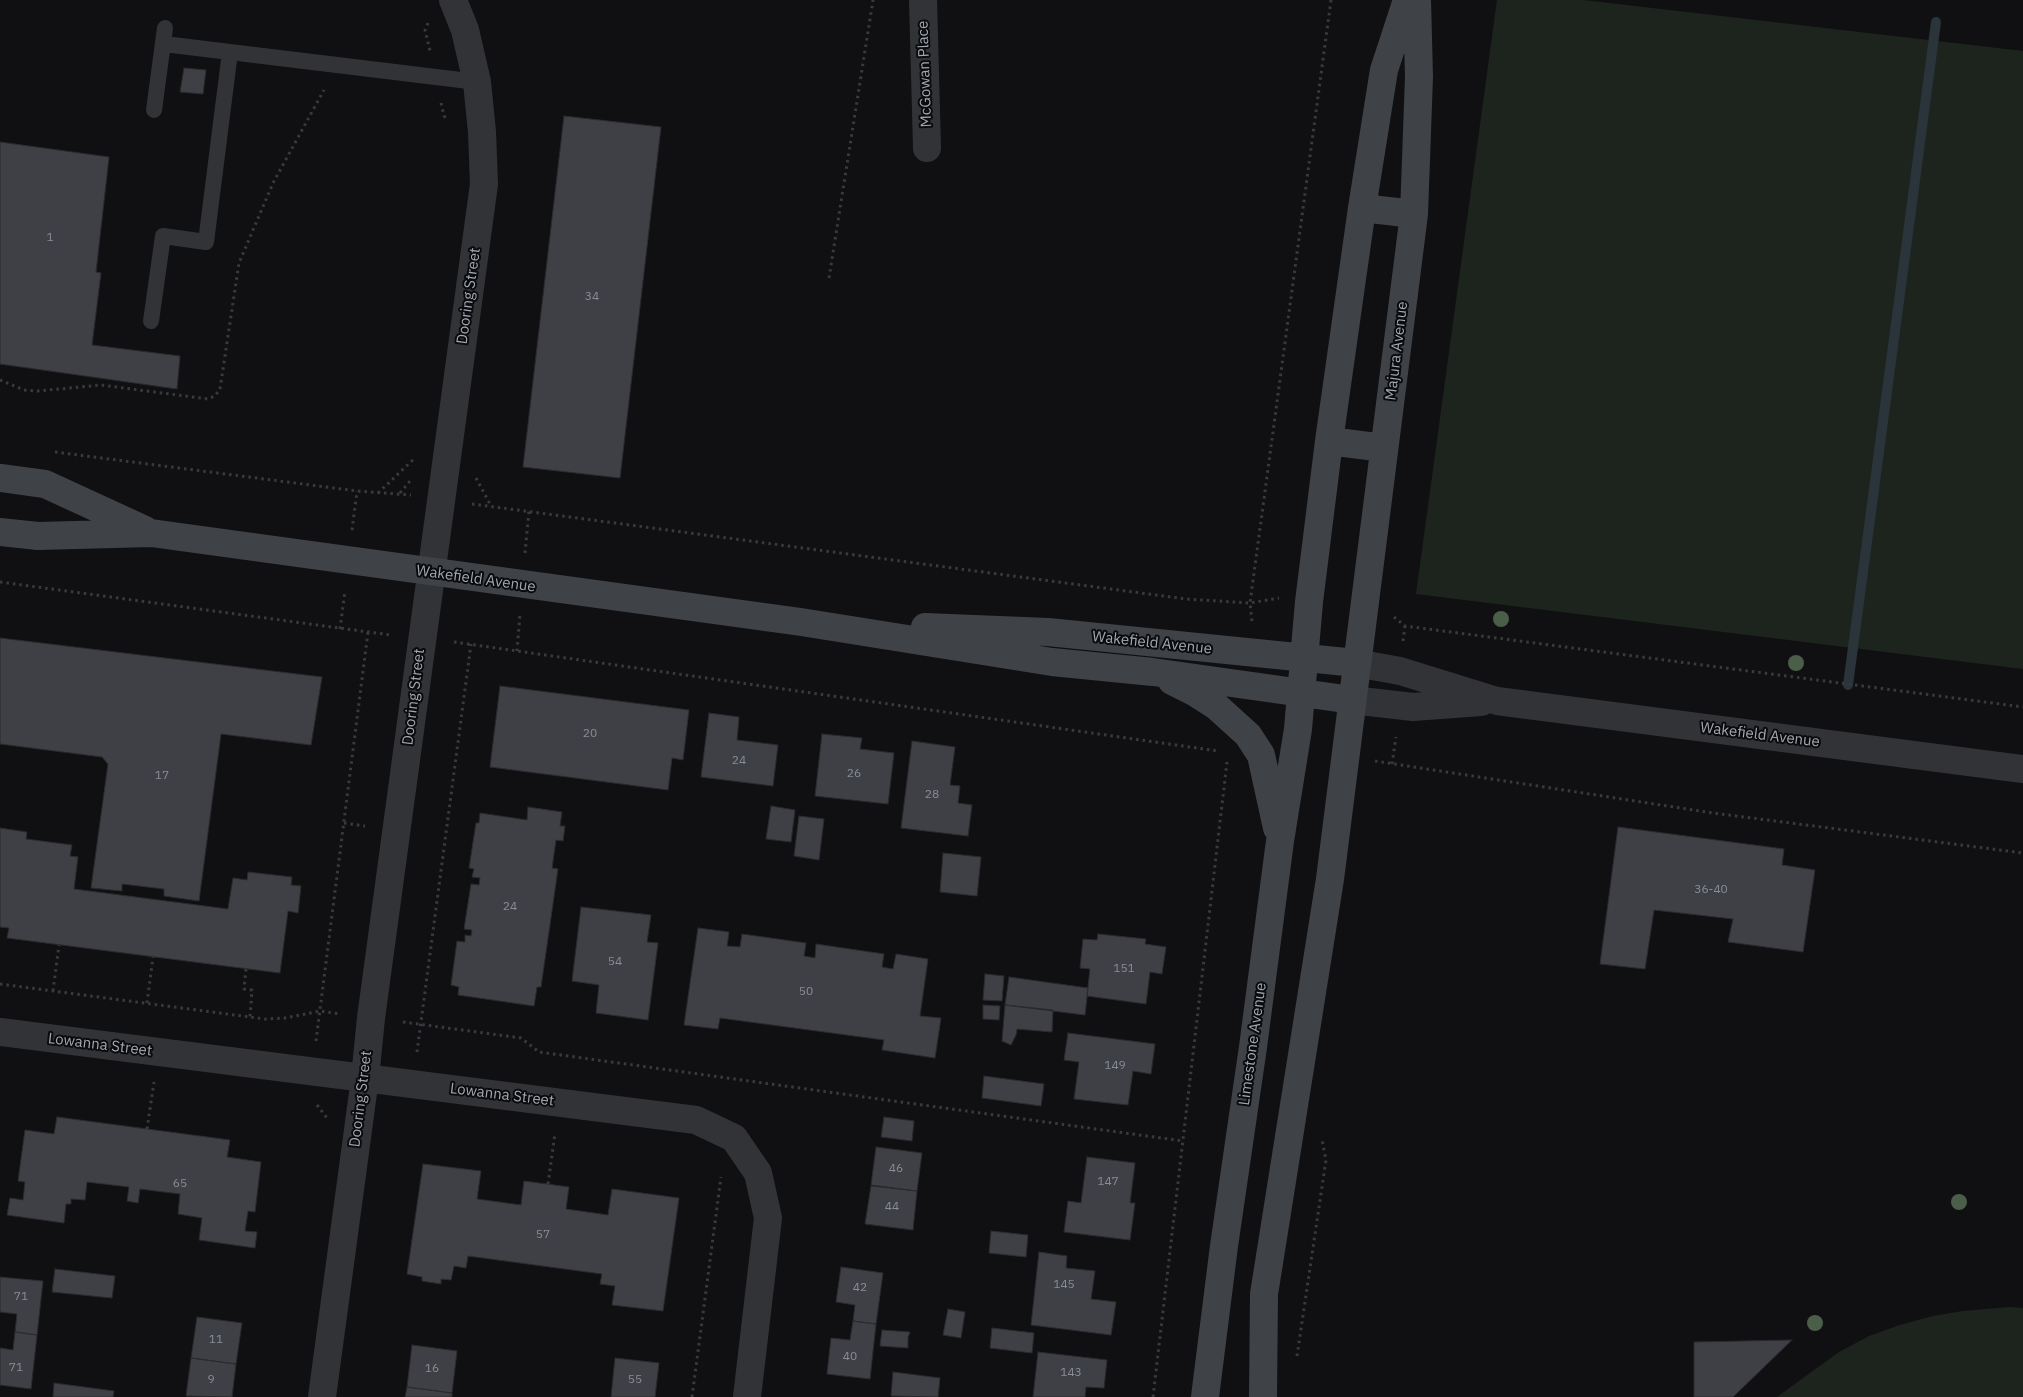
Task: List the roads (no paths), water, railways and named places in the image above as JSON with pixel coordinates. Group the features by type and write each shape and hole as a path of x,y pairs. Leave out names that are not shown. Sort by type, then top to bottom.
{"main road":[{"path":"1301,692 1306,658 1309,602 1329,441 1362,208 1384,70 1407,0"},
{"name":"Majura Avenue","path":"1352,700 1414,214 1419,77 1417,0"},
{"path":"1362,208 1414,214"},
{"path":"1329,441 1384,448"},
{"name":"Wakefield Avenue","path":"0,478 45,484 151,533"},
{"name":"Wakefield Avenue","path":"0,532 38,536 151,533 432,573 801,622 1052,662 1153,672 1352,700"},
{"name":"Wakefield Avenue","path":"801,622 1048,632 1356,663"},
{"path":"1153,672 1194,692 1216,706 1248,735 1261,755 1280,842"},
{"name":"Limestone Avenue","path":"1205,1397 1280,842 1298,729 1301,692"},
{"path":"1263,1397 1264,1294 1330,879 1352,700"}],"street":[{"name":"Dooring Street","path":"322,1397 365,1078 371,1018 484,184 482,132 477,82 466,30 453,0"},
{"name":"McGowan Place","path":"923,0 928,148"},
{"name":"Wakefield Avenue","path":"1356,663 1400,671 1497,701 2023,769"},
{"name":"Wakefield Avenue","path":"1352,700 1413,707 1497,701"},
{"name":"Lowanna Street","path":"0,1032 696,1120 734,1138 758,1173 768,1218 747,1397"}],"lane":[{"path":"154,110 164,36 230,52 477,82"},
{"path":"151,321 163,236 206,242 230,52"}],"waterway":[{"path":"1848,685 1936,22"}]}
